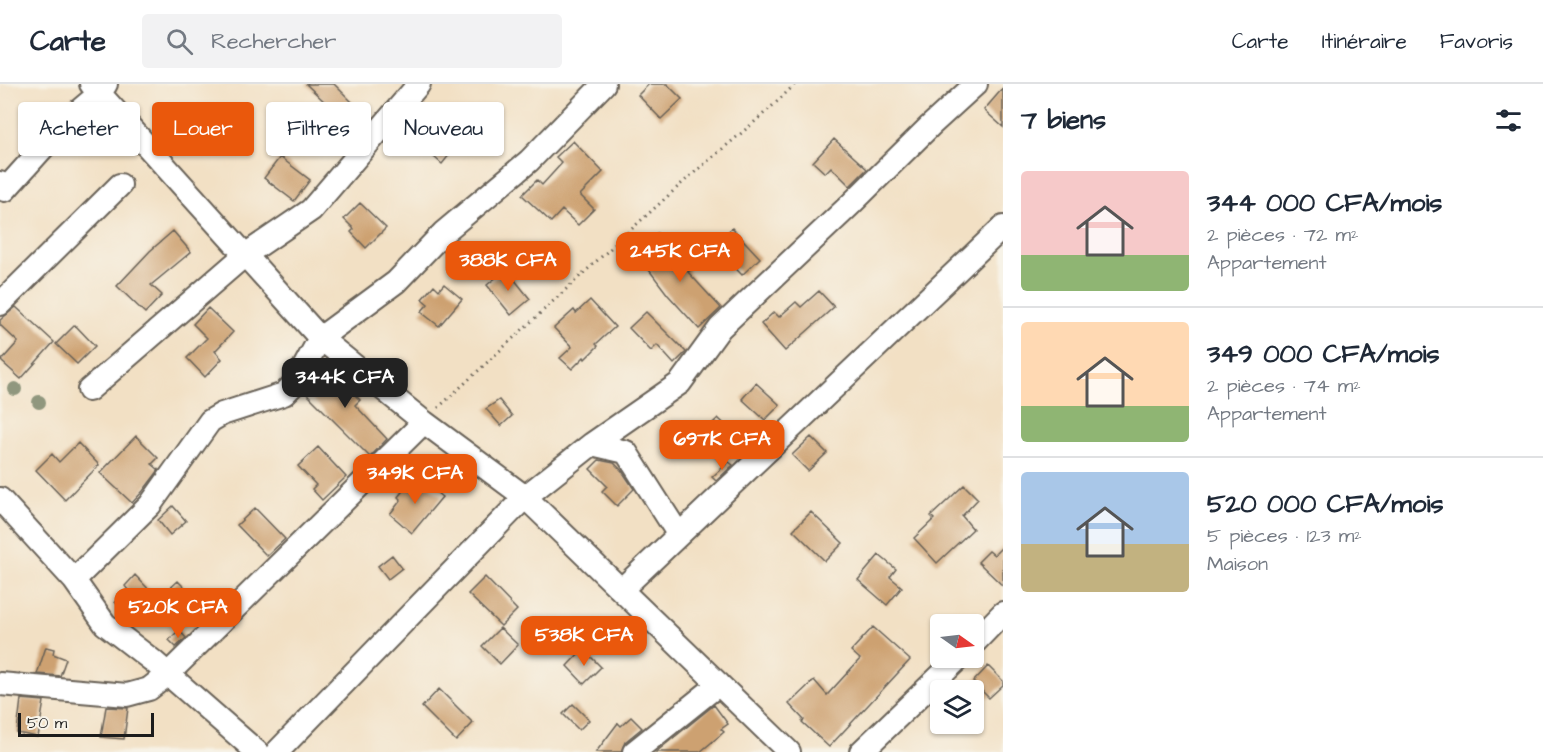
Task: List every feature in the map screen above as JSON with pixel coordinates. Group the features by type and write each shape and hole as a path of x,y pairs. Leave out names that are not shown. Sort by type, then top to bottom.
{"street":[{"path":"89,390 245,255 311,210 419,84"},
{"path":"74,580 150,505 210,421 222,414 284,394 296,382 321,338 396,282 443,233 529,161 604,84"},
{"path":"277,752 525,497 592,444 680,383 720,328 976,84"},
{"path":"0,183 5,190 99,87 245,255 321,338 424,422 525,497 789,752"},
{"path":"0,304 120,185"},
{"path":"622,589 1003,228"},
{"path":"0,684 127,695 149,689 167,675 424,422"},
{"path":"592,444 626,452 679,535"},
{"path":"0,499 74,580 105,624 153,661 257,752"},
{"path":"984,633 1003,613"},
{"path":"861,752 949,668"},
{"path":"634,752 719,684"}],"path":[{"path":"424,422 580,275 687,179 770,110 795,84"}],"building":[{"path":"306,84 334,84 352,102 325,102"},
{"path":"649,84 667,84 682,99 661,119 638,95"},
{"path":"1003,88 1003,127 984,110"},
{"path":"834,139 867,169 850,186 831,167 825,173 813,162"},
{"path":"573,141 603,172 580,195 594,209 578,225 562,210 551,222 522,195 537,180 542,185 562,163 556,157"},
{"path":"433,156 448,156 442,164"},
{"path":"280,157 310,180 294,201 264,178"},
{"path":"360,203 386,228 366,248 351,232 354,229 344,219"},
{"path":"732,228 760,258 742,275 713,245"},
{"path":"173,231 191,252 151,285 162,295 145,313 117,286 150,251"},
{"path":"657,233 721,308 699,329 668,295 646,266 656,258 644,244"},
{"path":"506,269 530,299 511,315 487,285"},
{"path":"444,284 462,299 439,326 421,312 428,304 422,299 434,285 439,290"},
{"path":"819,291 834,307 785,351 761,324 774,312 779,317 796,302 801,307"},
{"path":"590,300 615,327 596,344 598,346 585,359 584,357 572,369 560,358 572,347 554,328 574,310 576,313"},
{"path":"16,307 54,342 21,379 1,361 18,342 0,325 0,320"},
{"path":"208,308 233,332 215,351 222,359 205,377 187,358 207,338 193,324"},
{"path":"646,312 686,352 674,364 657,345 651,351 629,328"},
{"path":"75,325 95,346 77,364 56,344"},
{"path":"329,362 347,377 342,382 360,400 355,405 387,439 370,457 305,392"},
{"path":"756,383 780,405 765,420 742,399"},
{"path":"499,400 512,416 501,426 486,409"},
{"path":"718,418 741,440 721,461 697,439"},
{"path":"136,436 158,458 152,464 159,470 132,503 100,473"},
{"path":"811,437 827,453 808,471 792,455"},
{"path":"78,443 99,465 65,500 36,470 52,454 59,462"},
{"path":"318,447 346,477 322,500 312,489 316,485 298,466"},
{"path":"599,460 614,463 634,489 617,506 602,491 607,486 590,469"},
{"path":"729,462 733,465 716,481 712,477"},
{"path":"420,479 442,497 412,533 390,514 401,500 398,497 409,483 414,486"},
{"path":"964,485 978,499 962,516 973,529 937,563 914,538 934,519 931,516"},
{"path":"173,506 186,521 170,535 158,520"},
{"path":"255,508 285,539 267,556 237,525"},
{"path":"811,512 843,543 825,561 793,530"},
{"path":"1003,546 1003,586 978,562 989,551 994,555"},
{"path":"392,555 402,568 388,579 378,566"},
{"path":"879,555 896,569 890,577 902,587 887,605 858,580"},
{"path":"135,575 156,597 133,620 115,602 128,590 125,586"},
{"path":"485,577 517,610 501,626 468,594"},
{"path":"178,581 203,607 183,625 158,599"},
{"path":"873,627 910,660 829,747 802,722 804,720 789,704 814,680 827,695 860,659 851,651"},
{"path":"500,628 518,645 500,664 482,646"},
{"path":"179,630 186,638 176,647 169,640"},
{"path":"46,647 54,649 53,654 66,659 60,676 37,674"},
{"path":"583,649 601,667 584,684 567,666"},
{"path":"988,666 1003,681 1003,685 989,698 984,693 984,680 975,680"},
{"path":"439,689 473,723 456,741 422,707"},
{"path":"21,699 44,701 38,737 17,733"},
{"path":"573,704 589,720 579,730 563,714"},
{"path":"714,705 728,724 721,729 724,732 700,752 656,752"},
{"path":"106,707 128,708 124,739 101,737"},
{"path":"631,717 642,728 625,742 621,752 596,752 618,723 621,726"}]}
